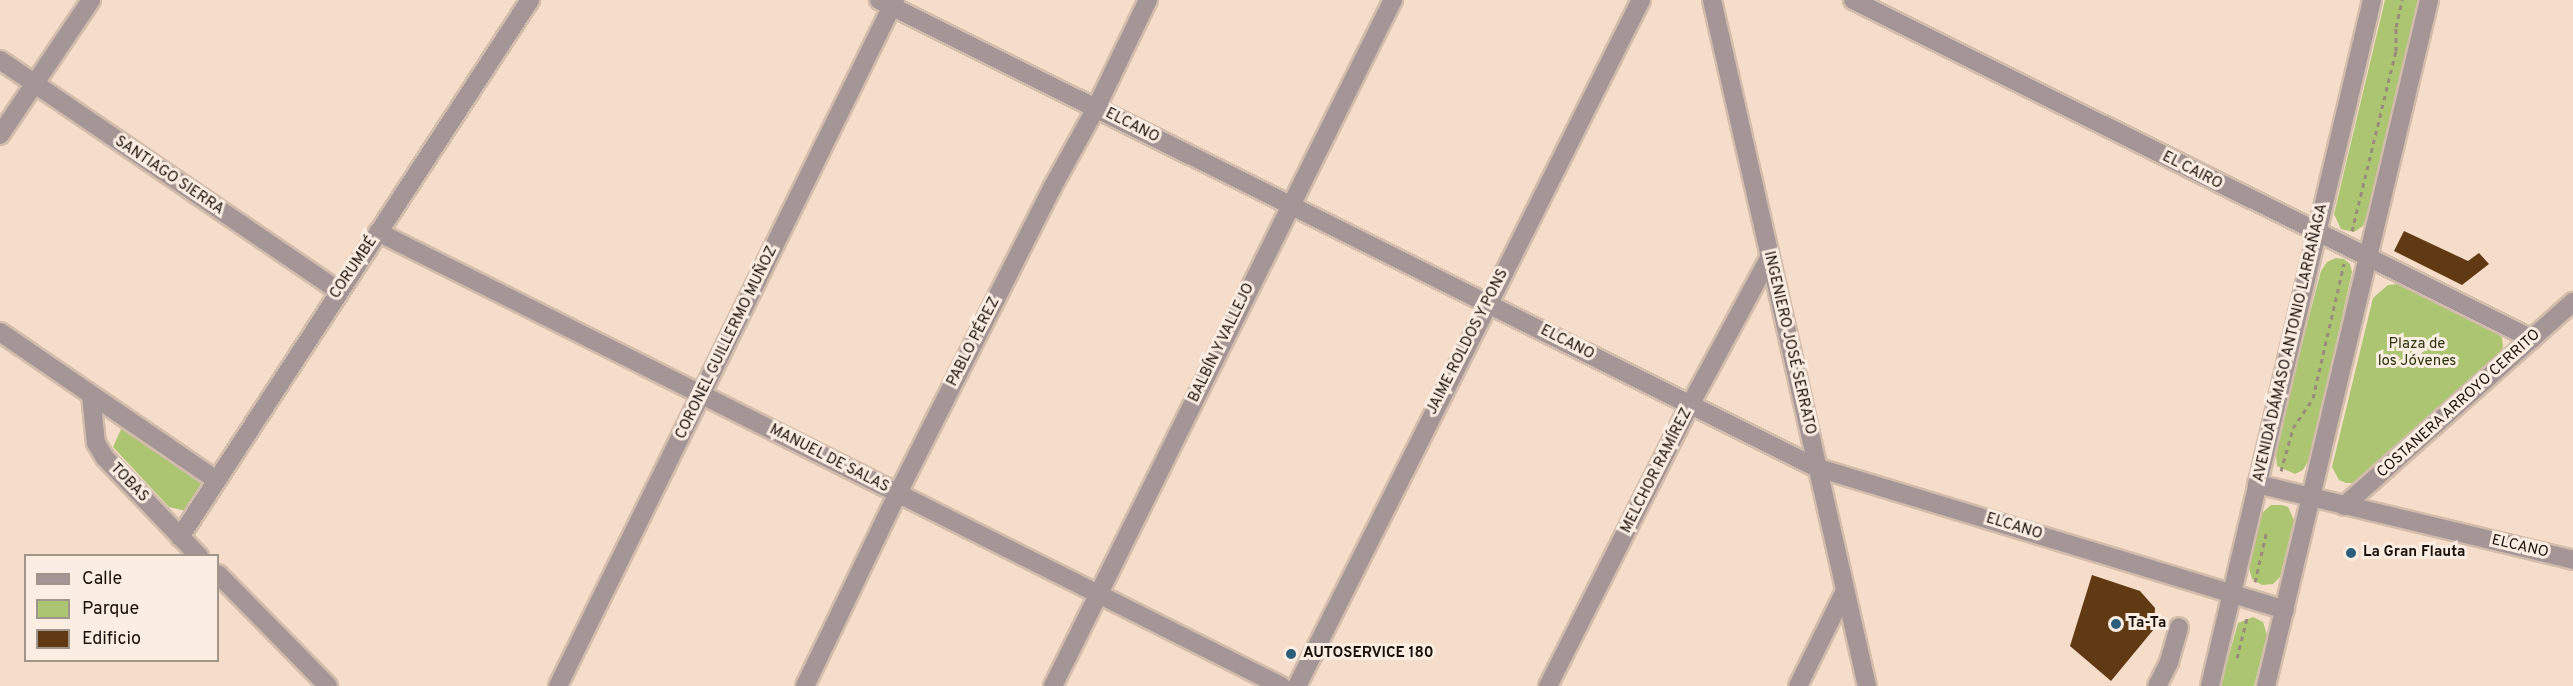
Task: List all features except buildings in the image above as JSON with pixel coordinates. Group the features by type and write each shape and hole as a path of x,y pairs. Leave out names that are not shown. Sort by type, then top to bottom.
{"street":[{"path":"0,135 91,0"},
{"name":"CORUMBÉ","path":"180,537 530,0"},
{"name":"PABLO PÉREZ","path":"805,686 898,493 1052,188 1096,108 1148,0"},
{"name":"BALBÍN Y VALLEJO","path":"1053,686 1393,0"},
{"name":"JAIME ROLDOS Y PONS","path":"1297,686 1641,0"},
{"name":"INGENIERO JOSÉ SERRATO","path":"1713,0 1815,467 1867,686"},
{"name":"EL CAIRO","path":"1853,0 2532,339"},
{"name":"AVENIDA DÁMASO ANTONIO LARRAÑAGA","path":"2210,686 2373,0"},
{"path":"2266,686 2429,0"},
{"name":"ELCANO","path":"888,2 1815,467 2285,610"},
{"name":"CORONEL GUILLERMO MUÑOZ","path":"558,686 702,395 888,2"},
{"name":"SANTIAGO SIERRA","path":"0,60 339,291"},
{"name":"MANUEL DE SALAS","path":"378,232 1281,686"},
{"name":"MELCHOR RAMÍREZ","path":"1548,686 1690,405 1769,258"},
{"name":"COSTANERA ARROYO CERRITO","path":"2344,506 2573,302"},
{"path":"0,332 216,480"},
{"name":"TOBAS","path":"91,395 96,443 105,458 198,554"},
{"name":"ELCANO","path":"2257,484 2573,560"},
{"path":"219,575 320,683"},
{"path":"1798,686 1844,593"},
{"path":"2157,686 2169,663 2179,627"}],"path":[{"path":"2277,489 2293,428 2313,398 2396,51 2396,27 2402,0"},
{"path":"2235,664 2269,522"}],"green space":[{"path":"2385,0 2420,0 2369,209 2363,226 2354,232 2341,229 2334,214"},
{"path":"2336,258 2344,259 2350,264 2352,272 2311,456 2303,470 2295,474 2277,466 2276,455 2281,424 2321,271 2327,262"},
{"name":"Plaza de los Jóvenes","path":"2398,284 2497,332 2502,338 2503,347 2499,354 2355,483 2346,483 2339,480 2332,467 2373,298 2388,285"},
{"path":"122,427 203,478 205,484 186,511 169,507 113,447"},
{"path":"2271,505 2288,507 2294,520 2280,577 2273,584 2262,585 2252,579 2249,568 2262,513"},
{"path":"2253,617 2263,622 2267,635 2254,686 2220,686 2238,623"}],"place":[{"name":"La Gran Flauta","path":"2351,553"},
{"name":"Ta-Ta","path":"2116,624"},
{"name":"AUTOSERVICE 180","path":"1291,654"}]}
